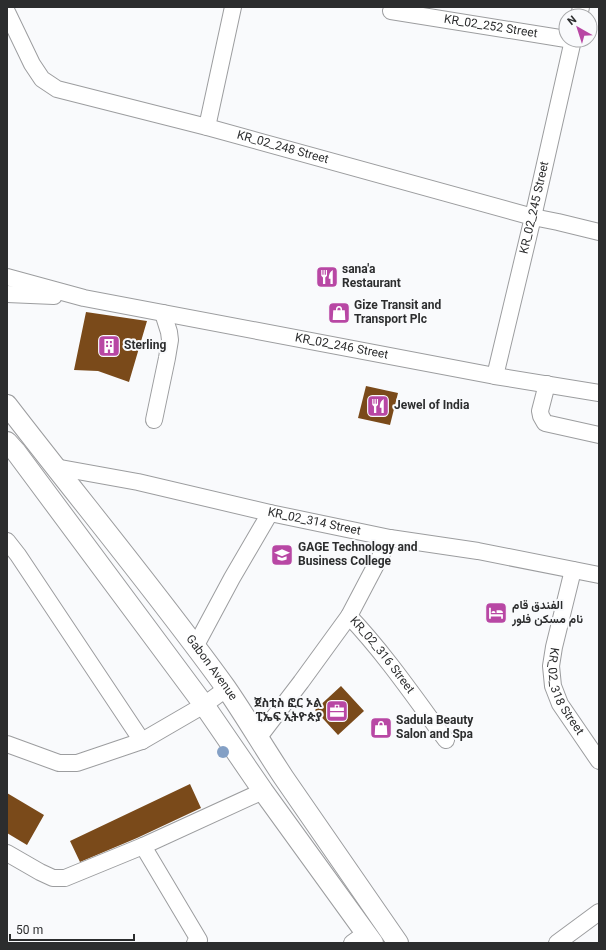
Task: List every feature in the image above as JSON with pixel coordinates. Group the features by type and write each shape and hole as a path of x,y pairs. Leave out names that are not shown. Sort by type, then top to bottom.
{"main road":[{"name":"Gabon Avenue","path":"7,405 113,540 226,689 259,737 283,776 398,943"},
{"path":"7,442 13,457 204,705 364,940"}],"street":[{"path":"207,127 233,7"},
{"name":"KR_02_252 Street","path":"391,11 558,38"},
{"name":"KR_02_248 Street","path":"7,12 32,64 42,79 57,89 207,127 533,217 599,232"},
{"name":"KR_02_245 Street","path":"495,376 533,217 570,48"},
{"name":"KR_02_246 Street","path":"7,277 84,298 495,376 599,393"},
{"name":"KR_02_246 Street","path":"7,294 84,298"},
{"path":"154,420 170,340 170,332 163,313"},
{"path":"547,384 540,411 545,423 599,435"},
{"name":"KR_02_314 Street","path":"55,467 138,482 270,513 390,538 478,551 599,575"},
{"path":"195,647 232,578 270,513"},
{"path":"349,616 390,538"},
{"path":"7,541 18,555 142,740"},
{"name":"KR_02_318 Street","path":"574,570 554,647 551,666 553,686 560,704 599,761"},
{"name":"KR_02_316 Street","path":"259,737 349,616 379,650 446,740"},
{"path":"7,744 59,763 77,762 142,740 204,705 226,689"},
{"path":"7,853 53,878 65,878 143,846 263,791"},
{"path":"143,846 198,942"},
{"path":"557,943 599,912"}],"building":[{"name":"Sterling","path":"86,312 147,321 129,382 98,371 74,370"},
{"name":"Jewel of India","path":"366,386 398,393 390,425 358,418"},
{"path":"341,686 364,711 338,735 315,710"},
{"path":"190,784 201,808 137,838 80,862 70,841"},
{"path":"7,793 44,815 27,845 7,833"}],"place":[{"name":"sana'a Restaurant","path":"327,277"},
{"name":"Gize Transit and Transport Plc","path":"339,313"},
{"name":"Sterling","path":"109,346"},
{"name":"Jewel of India","path":"378,406"},
{"name":"GAGE Technology and Business College","path":"282,555"},
{"name":"الفندق قام نام مسكن فلور","path":"496,613"},
{"name":"ጀስቲስ ፎር ኦል ፒኤፍ ኢትዮጵያ","path":"337,711"},
{"name":"Sadula Beauty Salon and Spa","path":"381,728"}]}
